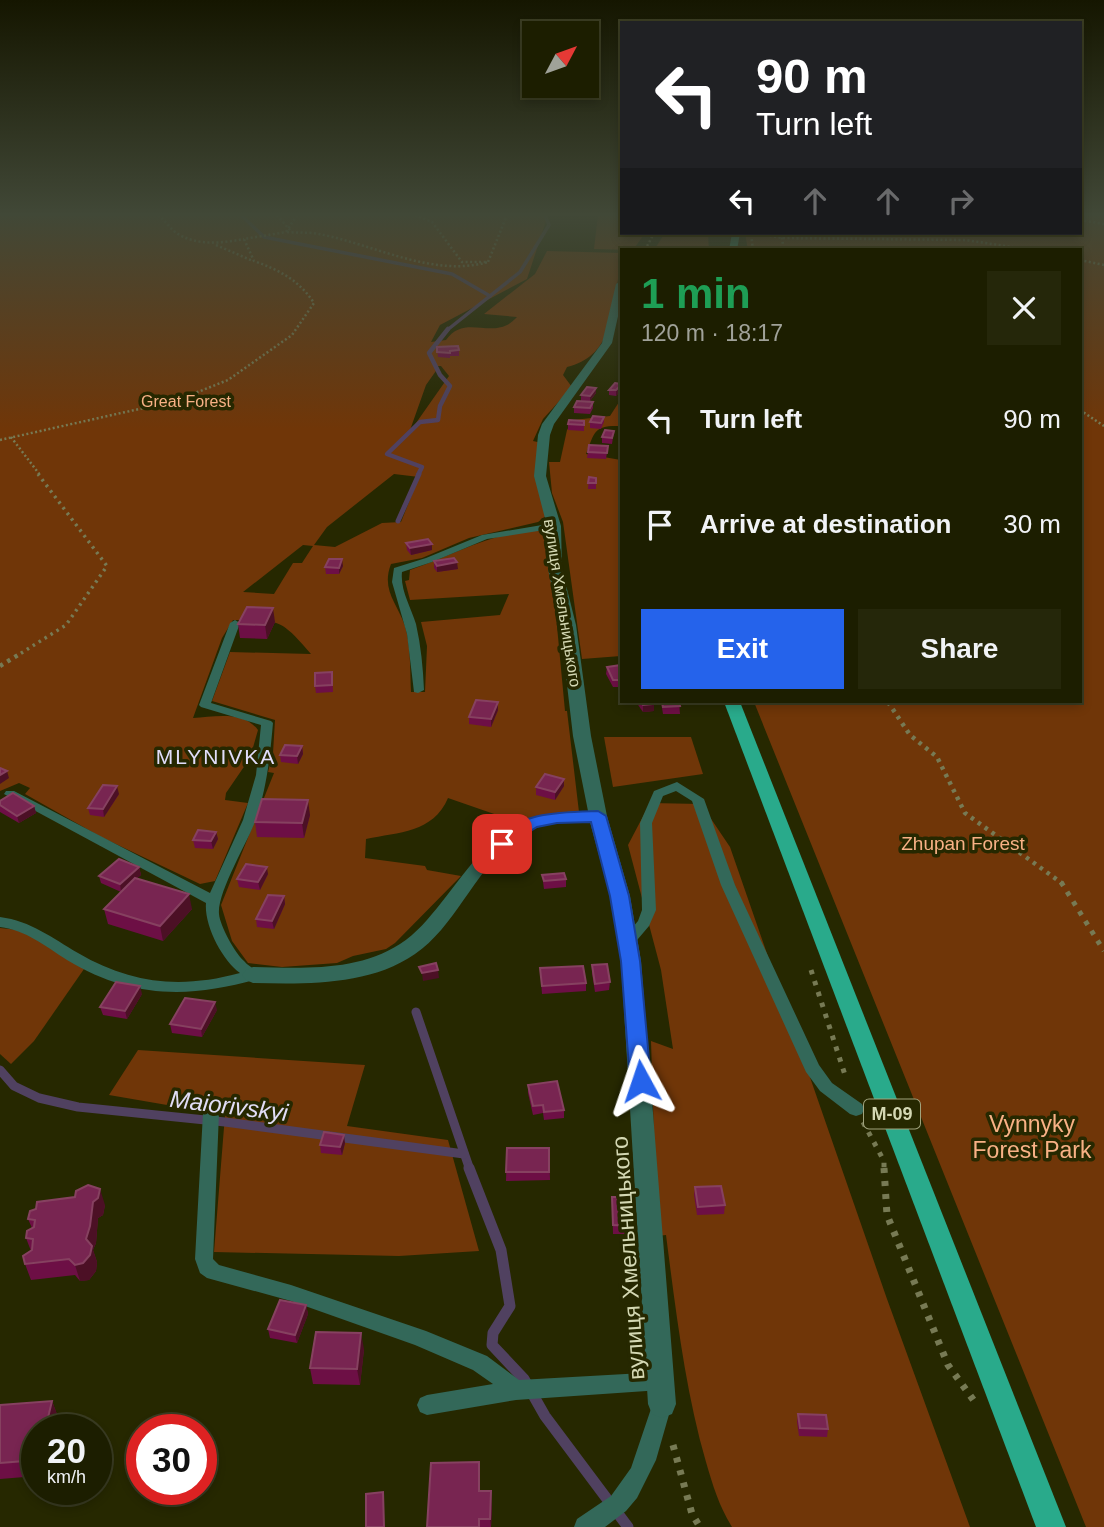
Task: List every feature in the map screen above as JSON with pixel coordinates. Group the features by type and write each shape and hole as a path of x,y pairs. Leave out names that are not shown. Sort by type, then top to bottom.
{"main road":[{"name":"М-09","path":"732,703 1051,1527"}],"street":[{"name":"вулиця Хмельницького","path":"620,288 608,340 555,413 544,435 540,476 554,526 555,569 568,625 582,736 598,816 620,896 627,942 641,1081 662,1404"},
{"path":"253,975 299,976 340,972 383,961 407,950 442,917 489,857 515,831 532,823 557,818 598,816"}],"lane":[{"path":"418,690 417,648 413,626 397,586 395,572 485,537 554,526"},
{"path":"235,623 205,705 267,723 262,775 249,820 212,901 212,916 226,947 239,965 253,975"},
{"path":"627,942 644,923 649,910 647,815 658,794 677,786 698,799 728,885 812,1068 826,1087 856,1110"},
{"path":"10,794 212,901"},
{"path":"0,922 32,930 94,969 137,984 186,990 217,986 253,975"},
{"path":"211,1117 204,1259 206,1267 214,1272 292,1293 419,1337 480,1363 525,1390"},
{"path":"427,1405 525,1390 661,1381"},
{"path":"585,1527 614,1507 631,1491 644,1469 662,1404"}],"path":[{"path":"0,440 175,401 228,380 292,335 314,303 304,286"},
{"path":"1082,411 1104,426"},
{"path":"0,666 66,625 107,566 11,437"},
{"path":"889,703 910,735 937,757 965,813 1063,884 1104,951"},
{"path":"887,1215 948,1365"},
{"path":"671,1439 692,1514 700,1527"}],"green space":[{"name":"Great Forest","path":"0,286 513,286 440,325 431,342 446,340 462,328 499,328 508,324 517,317 484,314 519,286 617,286 610,321 601,345 582,362 567,367 563,375 572,387 543,419 533,441 542,443 546,516 538,522 469,538 422,558 391,564 388,573 391,596 407,634 411,692 425,692 427,646 421,622 500,615 509,594 410,600 405,581 409,580 410,570 478,543 512,533 548,531 565,711 579,812 520,823 448,798 442,810 424,825 366,839 365,858 425,866 427,870 461,876 395,943 386,949 353,956 337,963 282,967 248,963 232,941 221,905 274,773 268,772 273,753 275,720 212,701 230,652 311,654 285,627 260,620 233,620 222,638 193,718 236,717 252,724 258,730 250,758 226,793 225,800 248,803 215,881 200,884 101,837 25,794 30,788 19,783 0,791","holes":["435,366 441,366 449,376 409,433 426,385 438,368","394,474 419,477 401,522 382,523 335,547 314,545 327,527","303,545 313,546 302,563 293,563 274,594 243,592"]},
{"name":"Zhupan Forest","path":"1082,286 1104,286 1104,1527 1086,1527 754,703 1082,703"},
{"path":"620,401 620,426 600,428 591,440 586,454 620,460 620,656 582,659 563,522 552,493 549,462 560,462 567,430 573,420 610,416"},
{"path":"604,737 691,737 703,774 613,787"},
{"path":"650,803 701,804 730,847 887,1299 970,1527 732,1527 720,1504 692,1407 666,1235 657,1236 651,1041 673,1049 661,970 628,845"},
{"path":"0,928 28,931 84,969 34,1041 11,1064 0,1054"},
{"path":"138,1050 365,1065 347,1126 448,1140 479,1251 399,1256 214,1252 225,1115 109,1095"}],"building":[{"path":"458,346 459,350 450,353 437,352 437,347"},
{"path":"615,383 620,384 616,390 609,390"},
{"path":"587,387 596,388 590,396 581,395"},
{"path":"577,401 593,402 590,408 574,407"},
{"path":"593,416 604,417 601,423 590,422"},
{"path":"569,420 584,421 584,425 568,424"},
{"path":"605,430 614,431 612,438 602,437"},
{"path":"589,445 608,446 607,453 588,452"},
{"path":"589,477 596,478 596,483 588,483"},
{"path":"428,539 432,544 410,548 406,543"},
{"path":"454,558 457,562 437,566 434,561"},
{"path":"329,559 342,559 339,568 325,567"},
{"path":"247,607 273,608 265,625 238,624"},
{"path":"620,665 620,680 613,680 607,667"},
{"path":"332,672 332,685 315,686 315,673"},
{"path":"476,700 498,702 491,719 469,717"},
{"path":"662,703 679,703 680,706 663,707"},
{"path":"285,745 302,746 297,756 280,755"},
{"path":"545,774 564,779 555,792 536,787"},
{"path":"103,785 117,786 103,809 88,808"},
{"path":"13,793 34,806 17,816 0,805 0,801"},
{"path":"262,799 308,800 302,823 255,822"},
{"path":"198,830 216,832 211,841 193,840"},
{"path":"119,859 139,867 120,884 99,876"},
{"path":"246,864 267,867 258,882 237,879"},
{"path":"564,873 566,879 544,881 542,875"},
{"path":"135,878 189,894 160,926 104,909"},
{"path":"268,895 284,896 272,921 256,919"},
{"path":"436,963 438,970 422,973 419,967"},
{"path":"607,964 610,982 595,984 592,965"},
{"path":"583,966 586,983 542,986 540,968"},
{"path":"116,982 140,986 125,1011 100,1007"},
{"path":"185,998 215,1002 201,1029 170,1024"},
{"path":"557,1081 564,1110 544,1112 543,1105 533,1106 528,1085"},
{"path":"324,1132 344,1135 340,1147 320,1145"},
{"path":"507,1148 549,1148 549,1172 506,1172"},
{"path":"88,1185 100,1189 98,1198 93,1202 86,1239 92,1246 90,1255 83,1263 75,1265 69,1259 25,1264 23,1256 32,1250 33,1239 26,1238 27,1231 34,1227 35,1220 28,1219 30,1211 36,1209 37,1202 75,1197 76,1191"},
{"path":"721,1186 725,1205 698,1207 695,1187"},
{"path":"612,1197 630,1197 631,1226 613,1225"},
{"path":"280,1300 306,1305 295,1335 268,1329"},
{"path":"316,1332 361,1333 357,1369 310,1368"},
{"path":"52,1401 49,1414 21,1414 21,1461 0,1463 0,1405"},
{"path":"798,1414 826,1415 828,1429 800,1428"},
{"path":"479,1462 479,1491 491,1491 490,1519 479,1519 479,1527 427,1527 431,1463"},
{"path":"383,1492 384,1527 366,1527 366,1494"}],"waterway":[{"path":"473,286 490,296"},
{"path":"490,296 502,286"},
{"path":"447,330 490,296"},
{"path":"418,475 422,467 387,454 420,422 438,420 440,406 450,386 440,375 429,353 447,330"},
{"path":"398,521 419,474"},
{"path":"416,1012 470,1170"},
{"name":"Maiorivskyi","path":"0,1070 14,1086 39,1098 78,1107 225,1122 464,1154"},
{"path":"469,1168 501,1250 510,1306 493,1333 492,1345 524,1379 545,1416 628,1527"}],"district":[{"name":"MLYNIVKA","path":"216,757"}],"route":[{"path":"502,844 515,831 532,823 557,818 598,816 620,896 631,961 641,1081"}],"park label":[{"name":"Vynnyky Forest Park","path":"1032,1137"}]}
